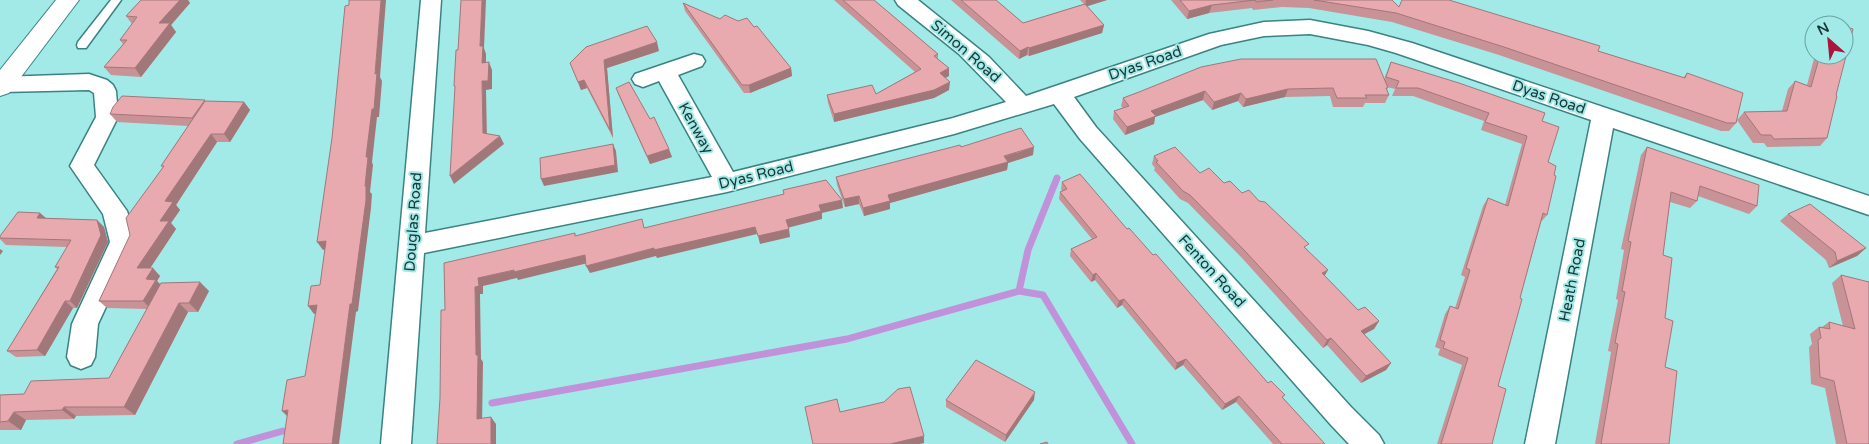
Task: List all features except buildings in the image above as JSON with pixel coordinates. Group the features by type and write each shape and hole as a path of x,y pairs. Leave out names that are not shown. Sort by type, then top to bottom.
{"street":[{"path":"1,85 68,0"},
{"name":"Douglas Road","path":"396,444 431,0"},
{"name":"Simon Road","path":"905,0 964,47 1008,86 1022,106"},
{"name":"Dyas Road","path":"411,246 726,183 954,126 1059,94 1217,39 1264,29 1310,27 1368,38 1404,48 1869,206"},
{"path":"643,79 694,62"},
{"name":"Kenway","path":"665,72 726,183"},
{"path":"1,85 88,82 100,85 105,91 107,117 82,166 115,211 123,242 85,324 81,357"},
{"name":"Fenton Road","path":"1059,94 1088,133 1341,416 1369,444"},
{"name":"Heath Road","path":"1540,444 1604,115"}],"lane":[{"path":"82,46 116,0"}],"waterway":[{"path":"1019,291 1028,250 1057,178"},
{"path":"492,403 847,339 1019,291"},
{"path":"1019,291 1043,295 1132,444"},
{"path":"237,444 283,431"}]}
